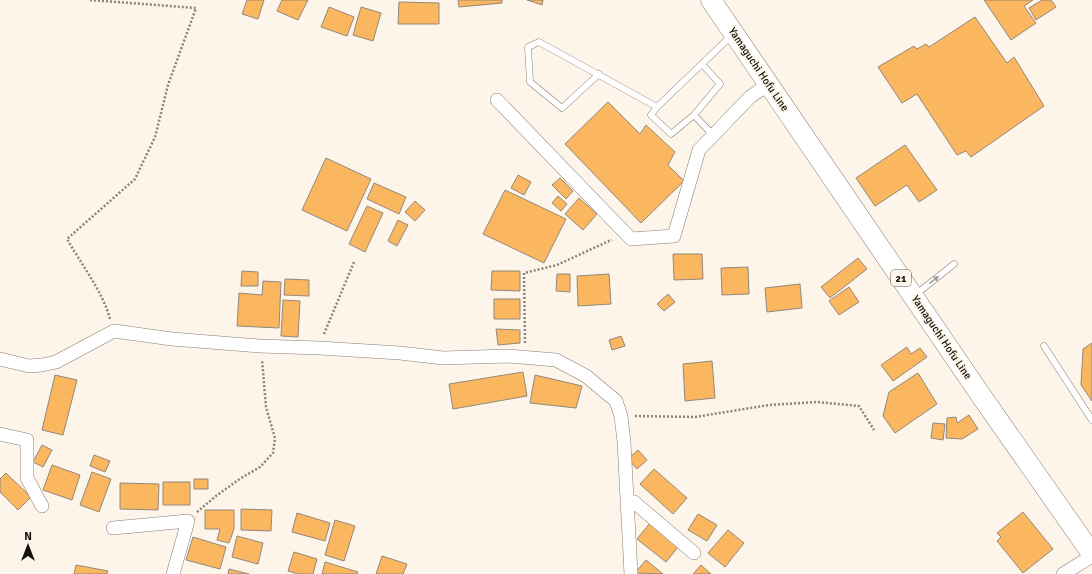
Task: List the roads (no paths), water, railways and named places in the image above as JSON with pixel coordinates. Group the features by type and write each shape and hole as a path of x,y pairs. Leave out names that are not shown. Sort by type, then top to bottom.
{"main road":[{"name":"Yamaguchi Hofu Line","path":"711,0 1092,555"}],"street":[{"path":"497,100 631,239 674,236 699,150 750,97 769,84"},
{"path":"0,359 29,366 56,362 114,331 172,339 260,346 400,353 443,358 508,356 556,360 586,376 616,401 621,416 624,442 631,574"},
{"path":"0,434 27,440 27,478 42,506"},
{"path":"628,501 634,502 694,554"},
{"path":"113,528 188,520 173,574"},
{"path":"1063,574 1092,555"}],"lane":[{"path":"702,64 720,84 694,115 671,134 650,115 702,64 734,33"},
{"path":"599,74 562,108 530,82 528,47 539,42 599,74 658,107"},
{"path":"694,115 713,135"},
{"path":"914,296 954,264"},
{"path":"1044,346 1092,420"}]}
